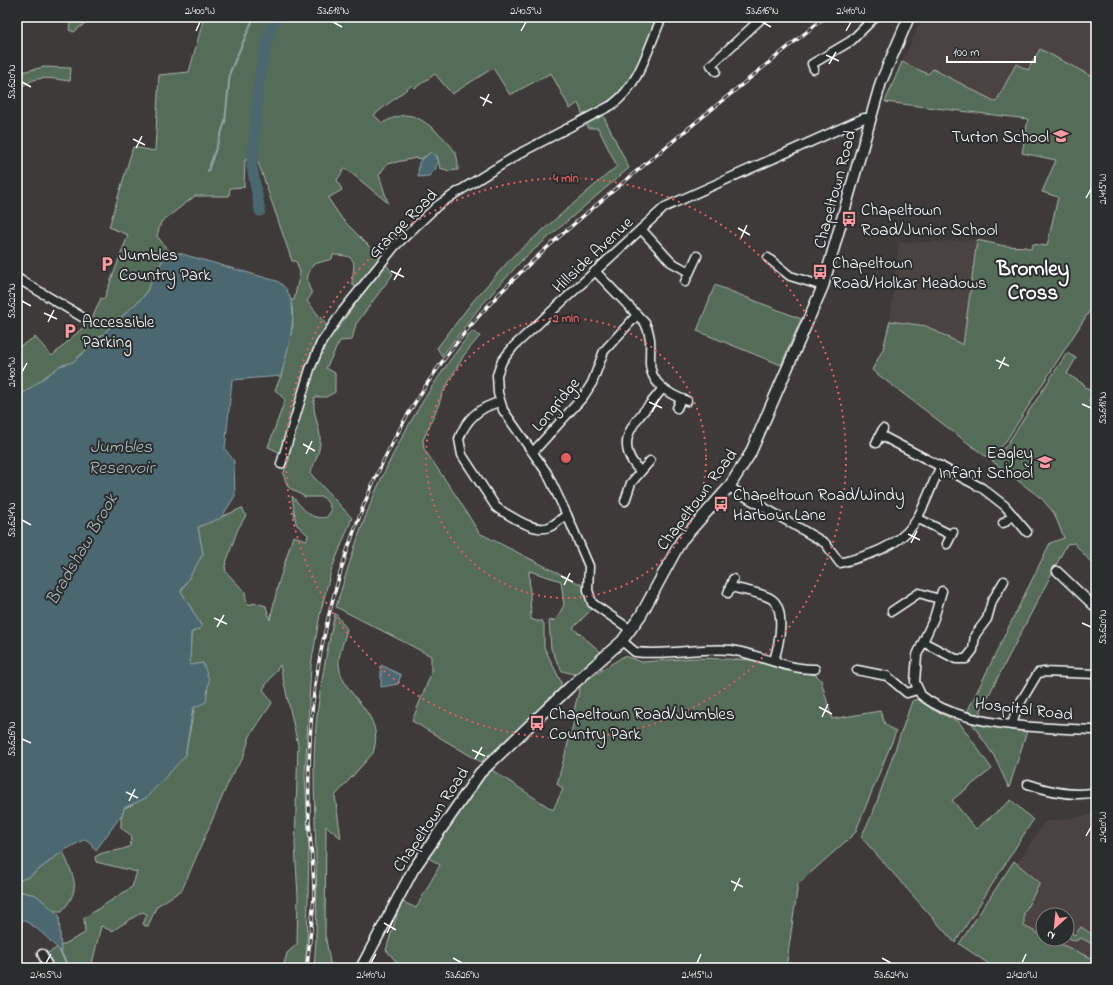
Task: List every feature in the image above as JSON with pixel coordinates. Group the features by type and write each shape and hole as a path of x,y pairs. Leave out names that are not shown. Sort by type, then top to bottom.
{"main road":[{"name":"Chapeltown Road","path":"361,968 413,870 480,772 558,698 622,641 631,630 681,541 729,487 750,454 823,286 886,69 909,17"}],"street":[{"name":"Grange Road","path":"281,464 310,369 321,343 342,312 383,260 418,224 456,193 520,153 592,116 623,96 635,80 662,17"},
{"path":"716,71 711,65 763,17"},
{"path":"814,69 812,64 851,41 875,17"},
{"name":"Hillside Avenue","path":"631,630 592,603 588,590 590,566 547,473 505,414 500,402 497,375 506,356 659,212 674,203 864,118 871,118"},
{"path":"641,229 671,262 689,272"},
{"path":"685,282 697,256"},
{"path":"768,257 790,276 823,286"},
{"path":"595,271 637,315 649,330 652,342 650,366 654,377 662,389 684,400 677,408"},
{"path":"17,278 82,317"},
{"name":"Longridge","path":"533,452 583,397 592,384 604,350 637,315"},
{"path":"640,471 629,458 626,439 631,428 662,389"},
{"path":"500,402 487,406 473,416 459,439 462,455 496,507 500,510 531,526 542,528 553,525 567,515"},
{"path":"876,443 881,432 986,491 1013,515 1026,532"},
{"path":"625,501 631,483 650,461"},
{"path":"729,487 768,508 825,543 840,563 879,551 900,537 917,518 941,466"},
{"path":"1003,522 1013,515"},
{"path":"917,518 952,534 947,544"},
{"path":"1057,571 1096,608"},
{"path":"734,579 729,590 766,596 775,602 779,613 779,638 774,660"},
{"path":"923,642 956,659 966,659 973,650 975,635 987,618 997,588 1004,581"},
{"path":"857,670 887,676 907,693 917,690 915,679 917,655 934,618 941,595 919,594 895,609 903,615"},
{"path":"622,641 638,653 715,649 738,652 798,667 815,669"},
{"path":"1012,725 1017,708 1038,673 1096,674"},
{"name":"Hospital Road","path":"917,690 926,700 953,712 1000,724 1096,730"},
{"path":"1028,784 1045,790 1088,794 1096,792"},
{"path":"42,954 49,968"}],"shaded area":[{"name":"Turton School","path":"922,17 1096,17 1096,263 1049,229 1058,197 1042,192 1056,160 1022,153 1028,119 885,102"},
{"path":"977,240 1005,246 1025,247 1031,249 1096,301 963,346 926,326 890,321 899,243"},
{"path":"1096,814 1096,965 1091,962 1092,959 1067,947 1075,947 1075,907 1035,907 1035,931 1024,925 1024,913 1040,883 1017,864 1044,822"}],"green space":[{"path":"71,17 93,17 74,32 69,30"},
{"path":"204,17 657,17 635,72 622,92 599,107 629,168 522,260 480,307 442,356 437,348 473,301 514,255 617,166 598,128 588,128 578,103 570,109 551,73 510,95 493,68 452,94 435,74 415,88 412,85 374,115 382,123 404,115 412,116 423,121 436,131 452,147 457,156 458,170 449,171 440,168 437,156 429,154 421,159 416,158 387,164 379,175 388,203 345,168 337,180 342,190 328,198 342,219 383,260 393,274 356,324 352,340 340,341 326,368 335,373 335,392 326,397 315,397 314,402 320,447 310,473 352,518 331,571 320,614 311,666 305,775 309,848 307,947 305,968 283,968 287,953 297,944 298,896 295,845 298,745 280,665 263,689 272,703 250,736 243,758 232,774 182,890 157,906 148,926 143,924 147,914 142,912 112,931 101,926 91,968 51,968 44,955 85,933 84,918 132,887 137,872 96,862 95,857 103,853 121,850 130,846 132,836 121,828 121,819 124,808 132,805 185,756 203,663 190,666 191,633 202,627 181,591 203,554 198,527 242,508 246,515 237,531 225,566 226,572 245,592 247,605 256,603 266,606 270,620 278,585 293,536 307,540 308,535 296,524 292,496 303,509 316,517 327,517 331,511 329,504 323,497 305,497 288,487 283,474 290,457 268,447 285,400 275,390 281,376 293,325 291,300 294,300 300,272 296,261 292,261 257,159 245,160 244,187 230,188 229,196 195,196 161,222 157,236 168,250 144,296 73,362 60,366 17,398 17,348 35,337 52,356 92,319 101,298 104,299 128,235 109,227 133,147 155,151 159,75 189,72","holes":["333,255 342,255 352,259 354,266 352,284 363,293 334,334 307,301 311,294 308,283 308,275 314,264 332,259"]},
{"path":"1040,49 1095,78 1096,77 1096,301 1004,444 989,459 872,370 883,349 890,321 926,326 963,345 977,240 1005,246 1025,247 1031,249 1033,244 1047,246 1058,197 1042,192 1056,160 1022,153 1028,119 885,102 902,62 928,74 933,69 996,102 1016,64 1028,70"},
{"path":"44,67 71,68 70,81 42,78 17,86 17,73"},
{"path":"715,285 801,319 781,365 697,331"},
{"path":"472,331 480,336 464,355 442,394 423,440 424,449 459,500 479,533 584,586 584,595 592,609 573,628 601,652 578,675 562,671 551,649 549,621 556,620 564,605 561,581 529,571 531,619 542,621 544,624 544,647 561,682 561,689 491,755 488,754 481,762 412,721 431,674 431,656 336,607 361,529 386,468 425,397"},
{"name":"Eagley Infant School","path":"1067,353 1076,358 1067,374 1085,385 1084,387 1093,392 1089,400 1096,418 1096,568 1074,543 1067,544 981,710 981,715 967,712 1050,543 1064,538 1054,513 1042,499 991,460 1006,446"},
{"path":"335,613 347,629 339,661 342,677 369,716 374,727 376,739 373,753 335,796 341,838 326,826 325,934 331,968 314,968 317,893 314,748 320,690"},
{"path":"624,656 642,662 695,658 755,660 816,675 821,680 832,719 880,711 885,724 896,732 855,833 798,884 786,968 402,968 386,950 401,901 416,908 440,865 427,857 489,768 553,810 563,789 557,784 575,717 573,714 580,687 578,685"},
{"path":"918,699 933,710 959,722 992,769 952,800 976,829 1011,800 1033,820 955,943 861,837 873,813 912,701"},
{"path":"971,722 1027,731 1009,788 994,756"},
{"path":"63,851 73,876 74,889 68,903 62,911 53,911 36,895 17,891 17,880 29,877"},
{"path":"1014,861 1040,883 1024,913 1024,926 1035,932 1035,947 1067,947 1093,959 1091,962 1096,965 1096,968 995,968 959,944"},
{"path":"1081,927 1096,937 1096,946 1081,938 1075,941 1075,935"}],"water":[{"path":"431,152 436,156 439,162 436,169 429,176 418,177 419,162"},
{"name":"Jumbles Reservoir","path":"168,250 277,281 286,289 291,299 293,311 290,339 281,376 232,380 225,449 234,461 235,496 221,518 198,527 203,554 181,591 202,627 191,633 190,665 203,663 209,680 206,702 193,708 185,756 146,798 124,808 123,813 96,850 91,843 85,839 63,851 29,877 17,881 17,398 60,366 73,362 144,296"},
{"path":"381,665 401,675 398,684 381,687"},
{"path":"17,891 36,895 59,915 61,952 36,928 24,920 17,918"}],"waterway":[{"path":"208,171 225,122 230,72 254,17"},
{"name":"Bradshaw Brook","path":"260,211 252,166 259,80 269,32 277,17"},
{"path":"60,951 69,968"}],"railway":[{"path":"307,968 314,893 309,818 309,752 315,685 323,640 347,550 363,507 382,464 403,423 427,384 454,346 511,281 575,223 825,17"}],"place":[{"name":"Turton School","path":"1061,136"},
{"name":"Chapeltown Road/Junior School","path":"849,219"},
{"name":"Jumbles Country Park","path":"107,264"},
{"name":"Chapeltown Road/Holkar Meadows","path":"820,272"},
{"name":"Accessible Parking","path":"70,331"},
{"name":"Eagley Infant School","path":"1045,462"},
{"name":"Chapeltown Road/Windy Harbour Lane","path":"721,504"},
{"name":"Chapeltown Road/Jumbles Country Park","path":"537,723"}],"district":[{"name":"Bromley Cross","path":"1033,280"}]}
